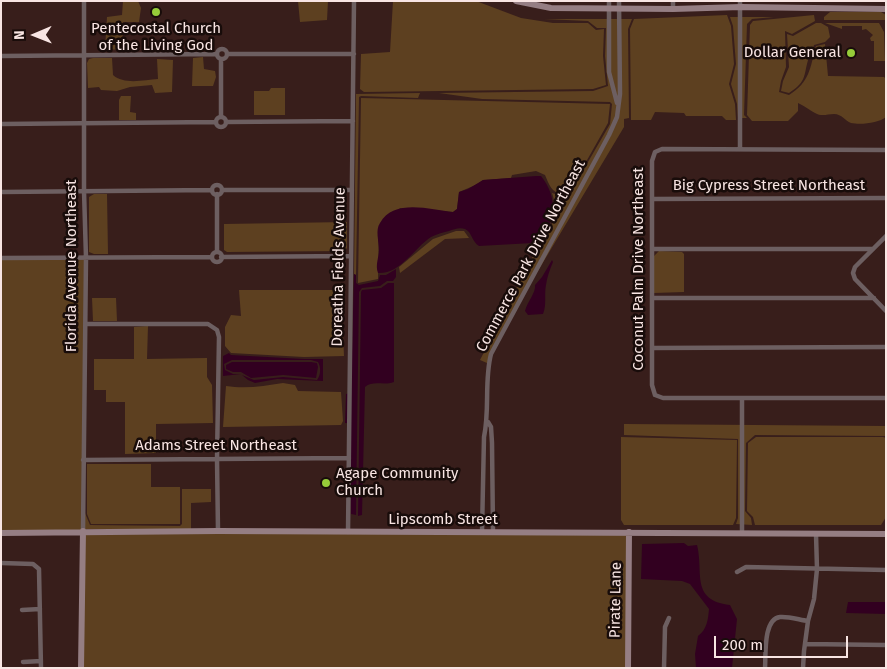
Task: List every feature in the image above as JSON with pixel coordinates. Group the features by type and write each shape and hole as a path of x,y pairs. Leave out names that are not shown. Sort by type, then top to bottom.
{"street":[{"name":"Florida Avenue Northeast","path":"82,531 86,324 84,1"},
{"name":"Doreatha Fields Avenue","path":"348,532 354,1"},
{"path":"516,1 551,8 673,9 740,4 768,8 819,5 886,9"},
{"path":"609,1 609,60 611,81 618,107"},
{"name":"Commerce Park Drive Northeast","path":"493,532 492,484 484,436 488,422 488,365 493,348 609,136 617,117 620,94 619,1"},
{"path":"673,1 673,9"},
{"path":"740,4 740,149 886,150"},
{"path":"1,56 217,54 222,49 227,54"},
{"path":"217,54 221,59 221,117"},
{"path":"227,54 354,54"},
{"path":"221,59 226,58 227,54"},
{"path":"609,60 619,59"},
{"path":"221,117 226,122"},
{"path":"216,122 221,117"},
{"path":"216,122 220,127 226,122 353,121"},
{"path":"1,124 216,122"},
{"name":"Coconut Palm Drive Northeast","path":"740,149 662,149 656,150 652,156 652,385 655,395 663,398 742,398"},
{"path":"212,190 217,185 222,190"},
{"path":"1,192 212,190 217,194"},
{"path":"217,194 221,193 222,190 352,190"},
{"path":"217,194 217,252 221,257"},
{"name":"Big Cypress Street Northeast","path":"652,199 886,198"},
{"path":"886,236 855,267 853,273 855,279 886,311"},
{"path":"652,249 873,249"},
{"path":"1,258 212,256 214,252 217,252"},
{"path":"212,256 216,261 219,261 221,257 351,256"},
{"path":"652,298 874,298"},
{"path":"86,324 208,324 217,330 219,337 216,459 218,531"},
{"path":"652,348 886,347"},
{"path":"742,533 742,398 886,398"},
{"name":"Commerce Park Drive Northeast","path":"482,532 488,452 492,440 491,427 488,422"},
{"name":"Adams Street Northeast","path":"82,460 349,458"},
{"path":"81,668 82,531"},
{"name":"Lipscomb Street","path":"1,533 218,531 886,534"},
{"name":"Pirate Lane","path":"628,668 629,532"},
{"path":"803,668 808,621 814,599 817,569 816,534"},
{"path":"1,563 33,564 40,571 41,668"},
{"path":"737,572 746,567 886,570"},
{"path":"22,610 40,609"},
{"path":"765,668 768,626 772,620 779,617 808,621"},
{"path":"664,668 665,627 669,618"},
{"path":"805,644 886,645"},
{"path":"23,662 41,661"}],"shaded area":[{"path":"123,1 138,1 141,8 139,22 123,22 122,50 105,49 107,17 122,15"},
{"path":"298,1 328,1 327,20 300,22"},
{"path":"393,1 476,1 521,18 553,23 588,23 596,30 604,29 603,56 606,85 593,89 364,92 360,89 361,54 390,52"},
{"path":"830,12 881,12 886,15 886,20 824,20 824,17"},
{"path":"727,15 731,26 734,64 729,84 735,104 736,120 726,120 722,116 686,116 684,113 655,112 651,120 631,120 630,29 634,19"},
{"path":"814,15 815,21 792,34 785,31 786,67 779,92 789,95 801,85 808,74 816,46 825,44 828,76 884,77 886,79 886,117 870,123 851,123 837,114 818,114 798,103 798,111 788,121 752,121 747,115 750,25 753,21"},
{"path":"730,17 774,17 752,19 747,24 744,115 747,118 738,118 737,104 731,84 736,64 733,26"},
{"path":"544,19 632,19 628,29 629,118 624,119 624,127 499,336 487,363 480,360 537,248 536,246 527,246 535,244 542,239 551,226 555,210 552,193 562,196 570,193 610,124 612,104 610,102 482,99 439,93 593,91 608,86 605,56 606,28 597,28 588,21"},
{"path":"816,23 821,23 828,27 830,37 825,42 814,45 804,77 799,85 789,93 781,91 789,67 787,34 793,36"},
{"path":"825,23 879,23 884,32 885,61 874,61 874,41 871,41 870,38 873,35 866,29 862,30 862,26 842,26 842,29"},
{"path":"203,57 204,69 215,71 216,77 213,86 192,86 193,58"},
{"path":"112,58 113,75 128,81 158,79 157,59 173,60 172,92 155,93 152,85 130,87 117,91 101,90 99,87 88,88 87,63 89,59"},
{"path":"271,88 285,88 285,115 254,115 254,91 269,91"},
{"path":"420,93 418,98 359,97 356,275 354,274 356,94"},
{"path":"121,96 131,96 130,112 136,113 136,120 119,120 119,100"},
{"path":"361,98 610,104 608,123 569,192 556,192 545,175 536,171 512,175 511,178 483,180 459,192 457,209 453,212 400,208 378,234 378,279 358,283"},
{"path":"541,176 551,194 553,212 547,229 533,243 479,246 467,230 457,228 431,237 400,265 386,272 378,273 378,229 386,215 394,210 414,207 453,212 457,209 459,192 483,180"},
{"path":"94,194 107,194 108,254 89,252 89,197"},
{"path":"347,222 347,248 344,251 227,252 224,250 224,224"},
{"path":"456,231 464,231 469,238 445,239 400,273 399,267 433,239"},
{"path":"659,251 682,252 684,254 684,292 654,293 654,256"},
{"path":"1,258 86,258 83,531 629,532 628,668 81,668 82,532 1,533"},
{"path":"552,260 546,282 543,314 528,315 525,311 535,285"},
{"path":"396,269 396,277 393,281 387,281 380,286 362,288 359,292 356,515 351,514 350,423 345,423 346,394 351,393 354,274 356,275 356,283 359,285 378,281 380,275 386,275"},
{"path":"388,283 394,283 394,382 372,384 365,387 362,515 358,516 361,292 362,290 381,288"},
{"path":"239,290 341,290 344,356 304,357 231,353 225,346 225,327 231,315 241,316"},
{"path":"92,298 116,298 117,321 93,321"},
{"path":"148,326 147,359 207,358 207,377 212,385 213,423 156,424 156,453 125,454 125,402 106,402 106,390 94,390 94,359 134,359 134,327"},
{"path":"229,353 231,355 323,359 323,381 277,379 255,383 242,375 254,380 283,377 317,380 320,366 318,362 311,360 232,360 224,364 225,370 233,374 241,374 223,376 223,356"},
{"path":"232,362 311,362 317,363 318,367 316,378 283,375 251,378 241,372 233,372 226,369 226,365"},
{"path":"283,383 295,385 298,391 341,392 343,421 341,425 223,427 226,386 248,387"},
{"path":"624,424 886,426 886,436 755,435 746,443 745,511 751,518 752,525 736,524 738,518 738,439 624,435"},
{"path":"621,437 737,440 736,518 733,525 624,525 621,520"},
{"path":"756,437 886,438 886,517 881,525 755,525 753,517 747,511 748,443"},
{"path":"87,464 151,464 151,487 180,487 180,524 91,524 87,514"},
{"path":"182,489 211,489 211,502 191,503 191,529 85,529 85,513 90,525 180,526 182,524"},
{"path":"684,543 688,546 697,545 701,584 704,591 717,602 730,605 737,619 732,668 696,668 695,654 698,636 705,627 709,609 690,584 682,581 641,579 642,544"},
{"path":"848,602 886,602 886,614 846,613"}],"place":[{"name":"Pentecostal Church of the Living God","path":"156,12"},
{"name":"Dollar General","path":"851,53"},
{"name":"Agape Community Church","path":"326,483"}]}
